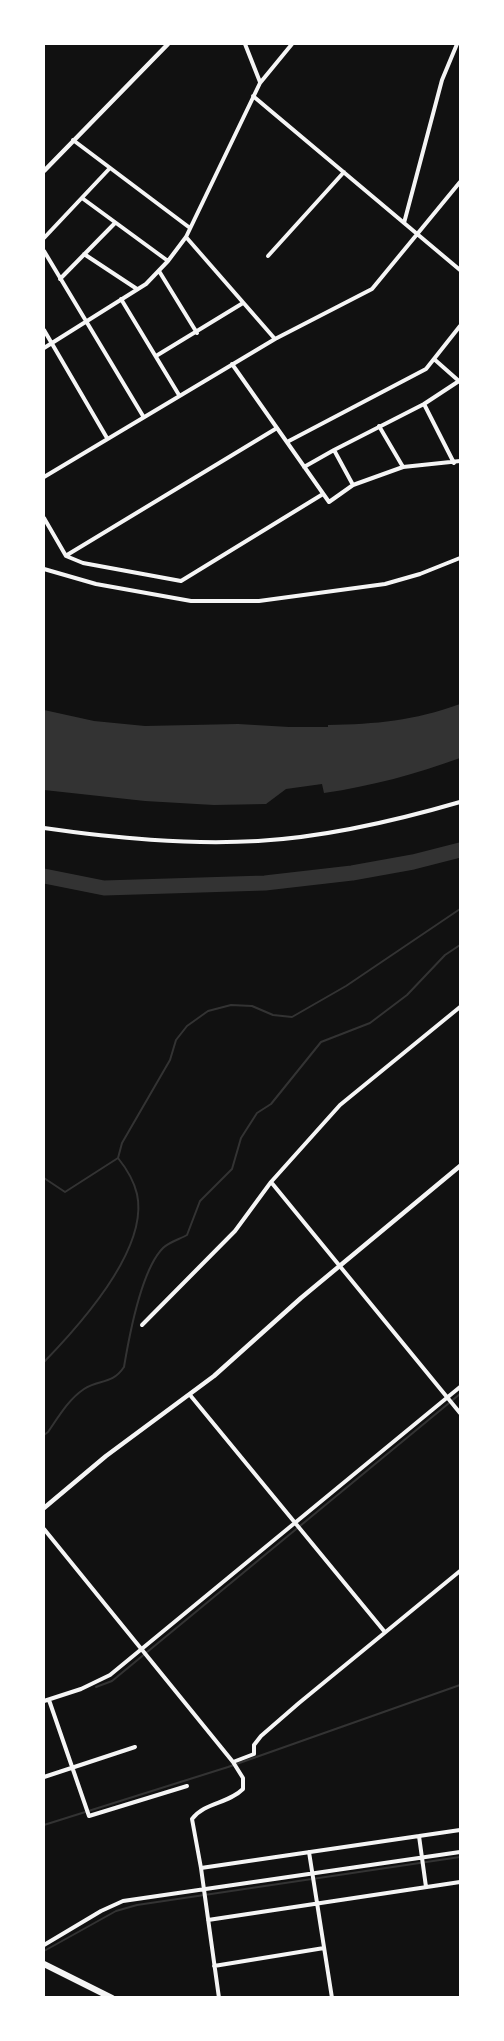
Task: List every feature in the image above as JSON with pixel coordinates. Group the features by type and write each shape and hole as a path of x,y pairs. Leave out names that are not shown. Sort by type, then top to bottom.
{"highway":[{"path":"44,1964 112,1998"}],"street":[{"path":"44,171 168,44"},
{"path":"245,44 260,83"},
{"path":"44,348 137,289 168,261 186,237 260,83 292,44"},
{"path":"404,223 442,80 457,44"},
{"path":"254,96 460,270"},
{"path":"73,140 190,228"},
{"path":"44,238 110,168"},
{"path":"268,256 344,172"},
{"path":"44,477 231,364 372,289 460,182"},
{"path":"82,198 168,261"},
{"path":"60,279 115,223"},
{"path":"186,237 275,339"},
{"path":"44,251 143,416"},
{"path":"84,254 137,289"},
{"path":"159,271 196,333"},
{"path":"121,299 179,395"},
{"path":"156,356 243,303"},
{"path":"287,442 426,369 460,326"},
{"path":"44,330 108,438"},
{"path":"304,467 424,404 460,382 434,359"},
{"path":"231,364 329,502 354,485 403,466 460,461"},
{"path":"424,404 454,463"},
{"path":"380,426 403,466"},
{"path":"66,556 277,428"},
{"path":"334,450 354,485"},
{"path":"44,518 66,556 83,563 181,581 323,494"},
{"path":"44,569 96,584 191,602 259,601 385,584 420,574 460,558"},
{"path":"44,828 140,840 201,843 260,841 313,835 375,824 460,802"},
{"path":"142,1325 235,1231 271,1182 340,1106 460,1006"},
{"path":"44,1508 106,1456 190,1395 340,1265 460,1166"},
{"path":"271,1182 460,1413"},
{"path":"44,1701 81,1689 110,1675 144,1652 298,1526 449,1399 460,1387"},
{"path":"190,1395 384,1631"},
{"path":"44,1529 238,1768 243,1778 243,1789 235,1797 199,1809 192,1819 219,1998"},
{"path":"233,1762 254,1754 254,1745 261,1736 384,1631 460,1571"},
{"path":"49,1700 89,1816 187,1786"},
{"path":"44,1777 135,1747"},
{"path":"201,1868 460,1830"},
{"path":"419,1836 426,1887"},
{"path":"309,1852 332,1998"},
{"path":"44,1945 101,1911 123,1901 460,1852"},
{"path":"208,1920 460,1882"},
{"path":"214,1966 324,1948"}],"shaded area":[{"path":"460,704 460,758 359,787 324,793 322,784 286,789 266,804 214,805 145,801 44,790 44,710 94,721 145,726 238,724 328,727 328,725 363,724 410,718"}],"waterway":[{"path":"44,876 104,888 265,883 352,873 413,862 460,850"},
{"path":"44,1178 65,1192 118,1158 122,1143 170,1060 176,1040 187,1026 208,1011 231,1005 252,1006 273,1015 292,1017 346,986 460,909"},
{"path":"44,1435 78,1393 115,1377 124,1367 137,1304 155,1258 165,1246 187,1235 200,1201 232,1169 241,1138 257,1113 271,1104 321,1042 370,1023 407,995 445,955 460,945"},
{"path":"44,1362 92,1308 122,1262 132,1238 138,1216 137,1194 134,1184 118,1158"},
{"path":"96,1687 112,1681 460,1394"},
{"path":"44,1825 228,1767 460,1685"},
{"path":"44,1951 116,1911 137,1905 460,1857"}]}
